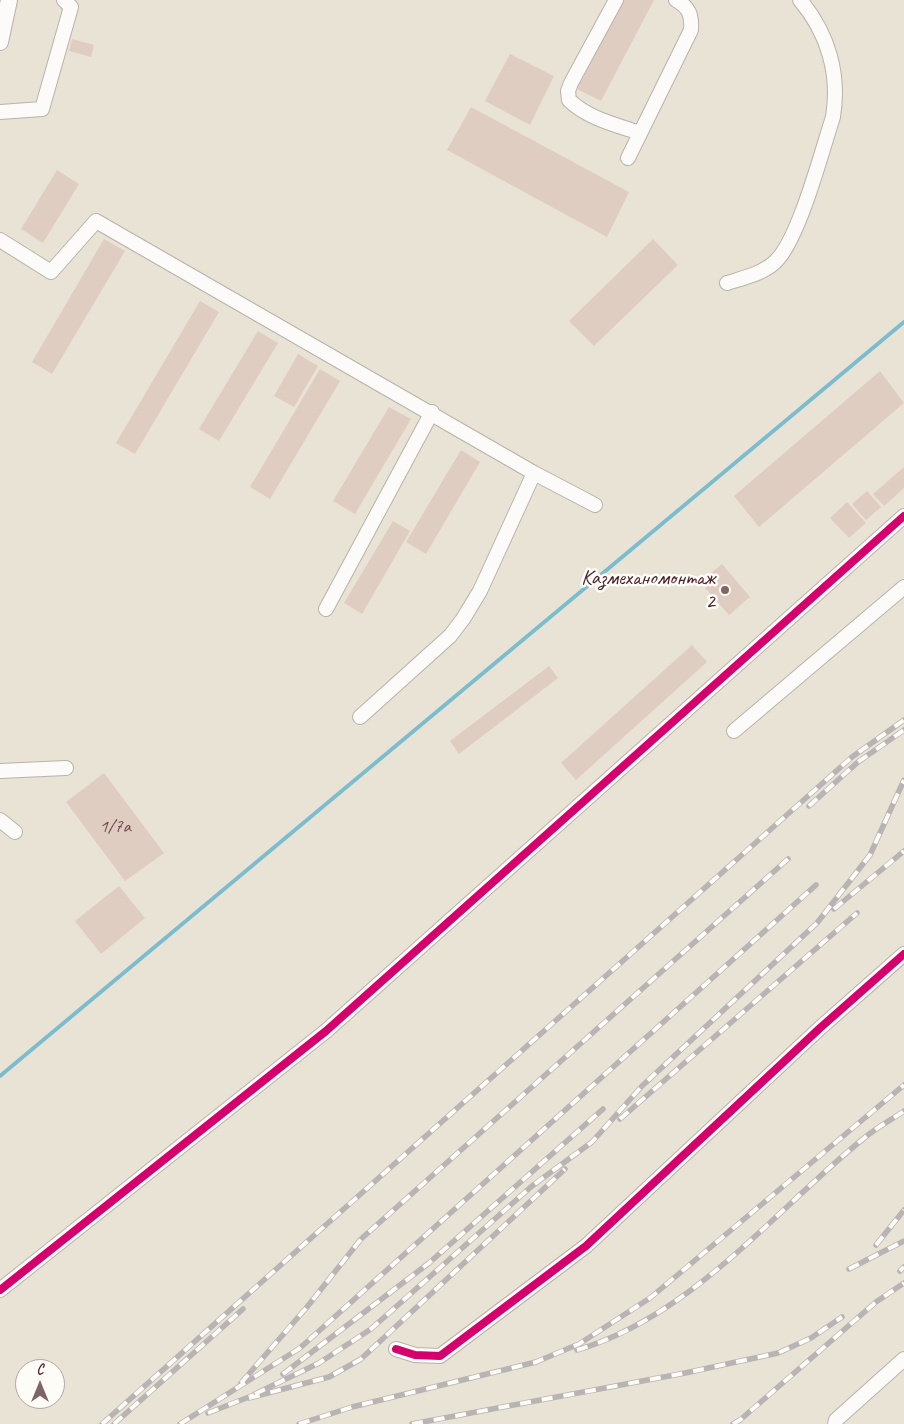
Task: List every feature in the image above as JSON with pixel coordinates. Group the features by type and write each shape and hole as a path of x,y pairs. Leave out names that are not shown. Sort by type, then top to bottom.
{"main road":[{"path":"0,38 9,0"}],"street":[{"path":"0,112 42,108 71,6 64,0"},
{"path":"616,0 571,84 568,91 569,100 576,108 640,134"},
{"path":"628,158 690,30 692,19 689,11 676,0"},
{"path":"727,283 761,272 776,261 787,246 799,221 833,117 836,100 834,68 825,39 816,22 800,0"},
{"path":"0,240 52,272 96,221 432,412 534,473 595,505"},
{"path":"326,609 432,412"},
{"path":"360,717 450,636 463,619 480,591 534,473"},
{"path":"0,1290 326,1031 904,516"},
{"path":"734,731 904,587"},
{"path":"0,771 66,768"},
{"path":"0,820 15,832"},
{"path":"396,1349 414,1354 440,1356 586,1246 820,1028 904,954"},
{"path":"836,1424 836,1420 904,1359"}],"building":[{"path":"624,0 654,0 601,101 577,89"},
{"path":"72,39 94,45 91,57 69,51"},
{"path":"510,54 554,76 530,125 485,101"},
{"path":"471,107 629,192 607,237 447,150"},
{"path":"57,170 79,184 43,243 21,229"},
{"path":"104,239 125,251 52,374 32,362"},
{"path":"653,239 678,265 594,346 569,321"},
{"path":"200,301 219,312 135,454 116,443"},
{"path":"258,331 278,343 219,441 199,429"},
{"path":"298,354 318,366 294,407 274,396"},
{"path":"320,369 340,381 270,499 250,487"},
{"path":"880,371 904,403 759,527 734,496"},
{"path":"389,407 411,419 355,514 333,501"},
{"path":"461,450 480,462 426,554 406,542"},
{"path":"904,467 904,488 884,506 873,494"},
{"path":"867,491 881,507 866,520 852,504"},
{"path":"847,502 866,523 849,538 830,518"},
{"path":"393,521 410,531 362,614 344,603"},
{"name":"Казмеханомонтаж 2","path":"722,564 750,597 729,615 700,582"},
{"path":"692,645 707,662 576,780 561,763"},
{"path":"549,666 558,678 459,754 450,741"},
{"path":"104,773 164,853 125,881 66,802"},
{"path":"119,886 145,918 101,954 75,921"}],"waterway":[{"path":"0,1076 904,322"}],"railway":[{"path":"102,1424 852,757 904,720"},
{"path":"809,806 858,762 904,730"},
{"path":"255,1394 319,1363 371,1329 532,1186 592,1142 642,1086 817,923 870,855 904,780"},
{"path":"834,909 904,851"},
{"path":"241,1383 307,1307 361,1239 788,859"},
{"path":"180,1424 300,1348 816,885"},
{"path":"620,1119 857,913"},
{"path":"299,1424 352,1407 536,1362 579,1344 650,1298 904,1085"},
{"path":"283,1374 429,1263 603,1109"},
{"path":"577,1350 619,1334 658,1313 694,1288 863,1139 904,1111"},
{"path":"249,1398 329,1377 361,1359 565,1169"},
{"path":"876,1245 904,1210"},
{"path":"849,1269 904,1241"},
{"path":"900,1271 904,1267"},
{"path":"733,1424 740,1420 876,1302 904,1283"},
{"path":"114,1424 243,1309"},
{"path":"412,1424 685,1373 778,1353 811,1338 842,1317"},
{"path":"208,1413 254,1395"}],"cycle path":[{"path":"0,1290 326,1031 904,516"},
{"path":"396,1349 415,1355 440,1356 586,1246 820,1028 904,954"}],"place":[{"name":"Казмеханомонтаж 2","path":"725,590"}]}
